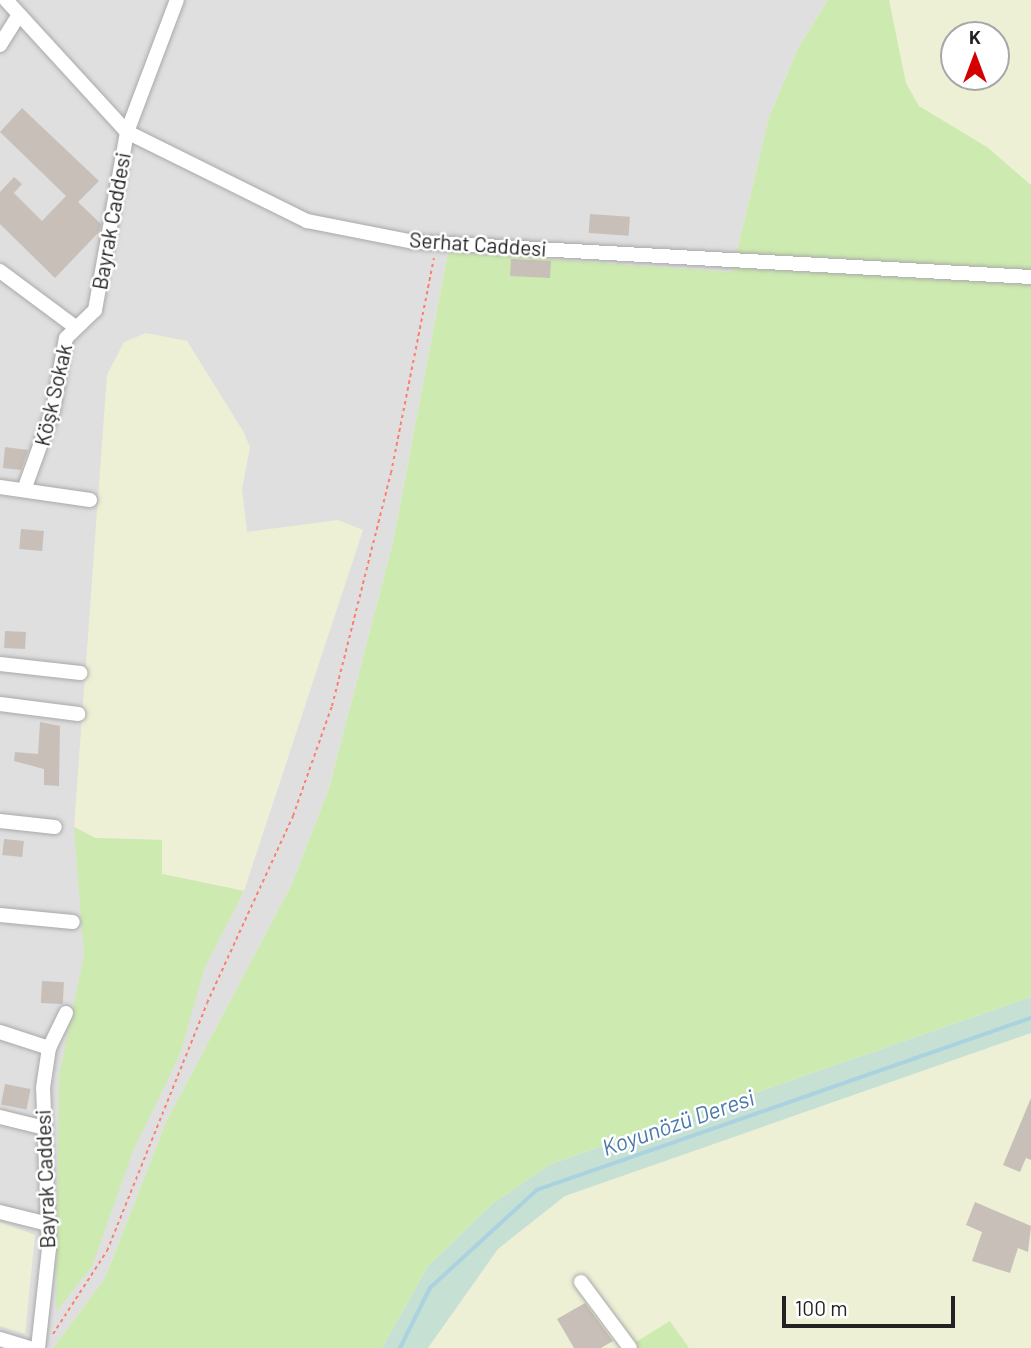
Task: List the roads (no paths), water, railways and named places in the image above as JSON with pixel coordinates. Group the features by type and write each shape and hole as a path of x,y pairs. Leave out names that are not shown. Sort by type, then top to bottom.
{"street":[{"name":"Serhat Caddesi","path":"6,0 127,132 288,214 437,243 1031,276"},
{"name":"Bayrak Caddesi","path":"95,310 127,132 177,0"},
{"path":"0,45 19,15"},
{"path":"0,271 74,326"},
{"name":"Köşk Sokak","path":"24,490 46,434 62,346 74,326 95,310"},
{"path":"0,487 90,500"},
{"path":"0,664 80,673"},
{"path":"0,704 78,714"},
{"path":"0,821 55,827"},
{"path":"0,915 73,922"},
{"name":"Bayrak Caddesi","path":"43,1344 48,1224 41,1127 49,1048 66,1013"},
{"path":"0,1032 49,1048"},
{"path":"0,1117 41,1127"},
{"path":"0,1212 48,1224"},
{"path":"581,1282 630,1348"},
{"path":"0,1339 29,1348"}],"waterway":[{"name":"Koyunözü Deresi","path":"400,1348 430,1288 537,1190 1031,1018"}]}
